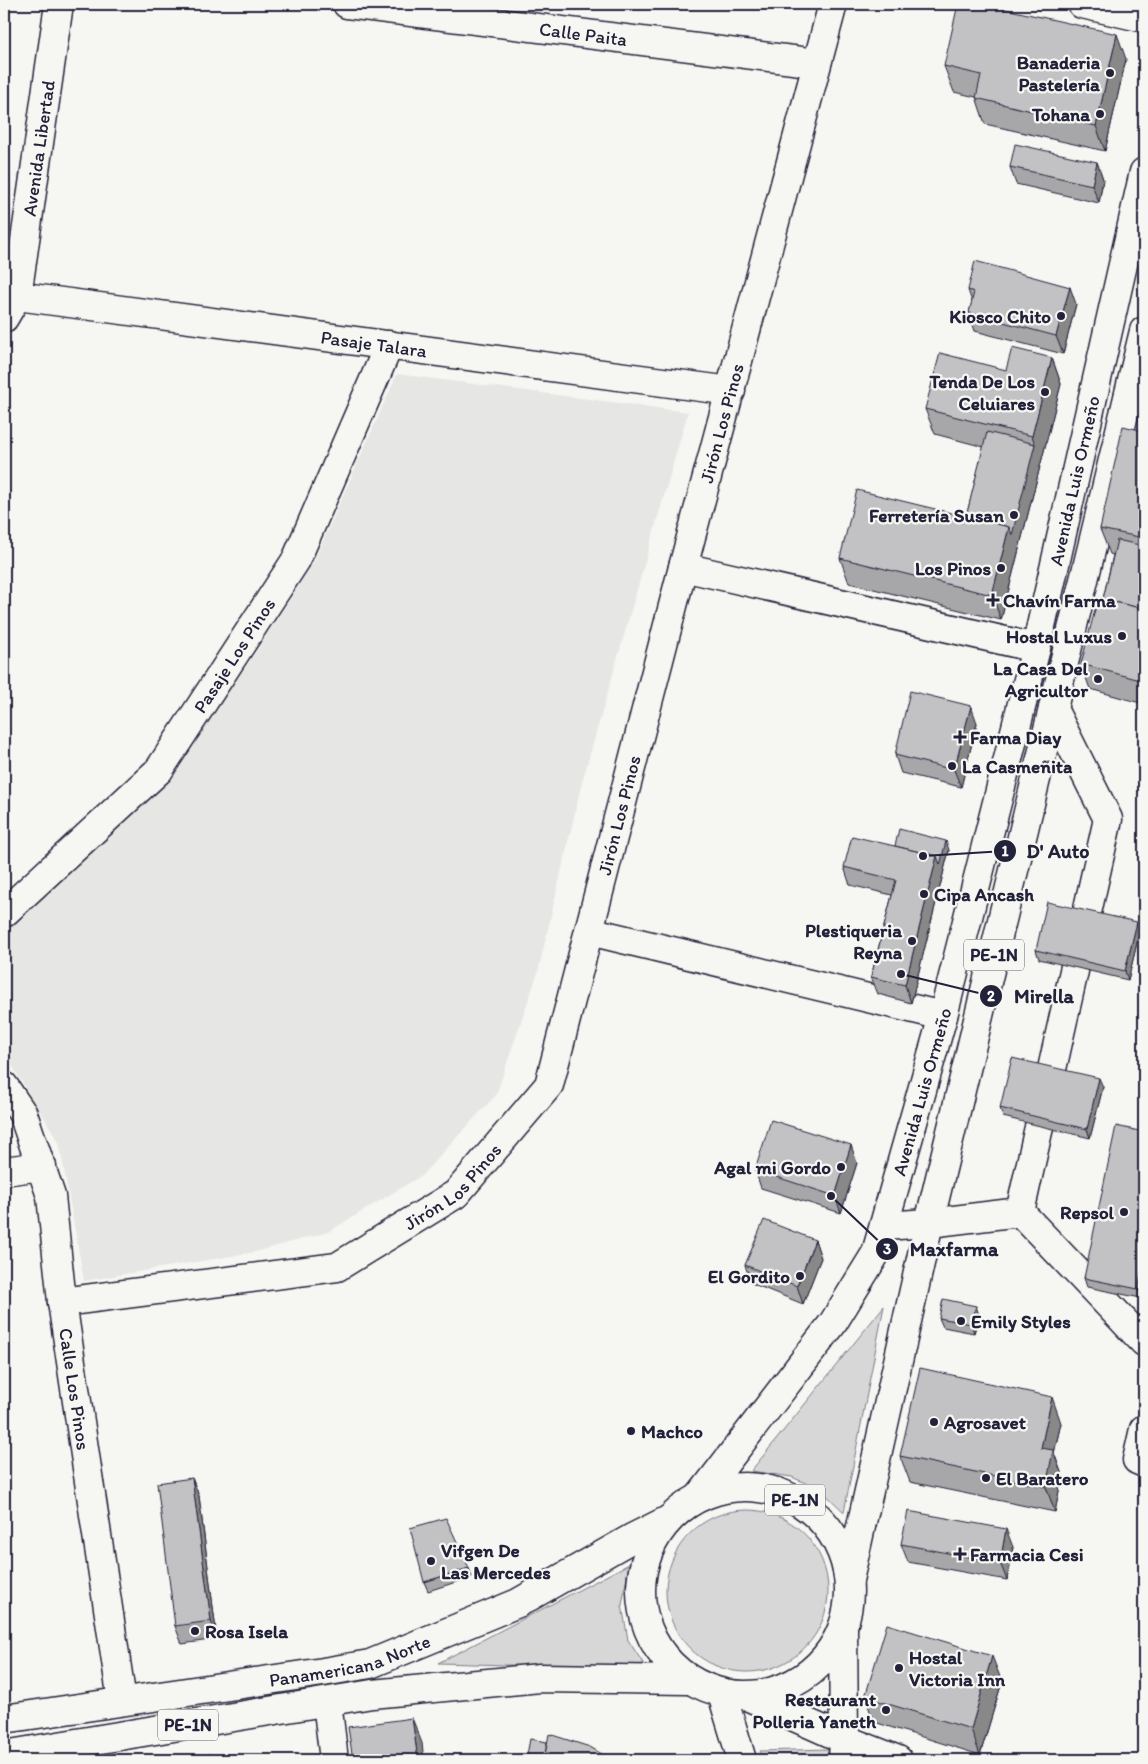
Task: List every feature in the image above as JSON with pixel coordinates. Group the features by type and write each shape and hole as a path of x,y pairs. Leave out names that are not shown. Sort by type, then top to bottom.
{"main road":[{"name":"Avenida Libertad","path":"10,307 59,4"},
{"name":"Calle Paita","path":"347,4 817,63"},
{"name":"Jirón Los Pinos","path":"62,1302 337,1268 456,1194 549,1085 683,567 833,4"},
{"path":"1082,4 1144,18"},
{"name":"Avenida Luis Ormeño","path":"700,1496 832,1324 876,1253 943,1016 1036,648 1144,172"},
{"name":"Pasaje Talara","path":"10,307 389,345 731,391"},
{"name":"Avenida Luis Ormeño","path":"849,1580 929,1223 1144,331"},
{"name":"Pasaje Los Pinos","path":"4,913 159,770 296,560 389,345"},
{"path":"683,567 1036,648"},
{"path":"1020,1212 1108,819 1053,709 1022,703"},
{"path":"589,931 943,1016"},
{"name":"Calle Los Pinos","path":"4,1086 23,1114 51,1196 62,1302 122,1701"},
{"path":"4,1171 42,1166"},
{"path":"884,1226 929,1223 1020,1212"},
{"path":"1020,1212 1144,1342"},
{"path":"1141,1461 1144,1429"},
{"name":"PE-1N","path":"738,1486 778,1490 813,1510 837,1541 849,1580 849,1605 843,1629 820,1664 787,1687 734,1695 688,1680 661,1655 645,1622 640,1586 648,1551 668,1520 700,1496 738,1486"},
{"name":"Panamericana Norte","path":"4,1719 370,1664 518,1603 634,1537 668,1520"},
{"path":"843,1629 844,1750"},
{"name":"Panamericana Norte","path":"4,1755 372,1694 540,1678 688,1680"},
{"path":"734,1695 844,1750 898,1760"},
{"path":"734,1695 742,1760"},
{"path":"327,1702 334,1760"}],"shaded area":[{"path":"397,374 688,412 582,782 538,972 496,1095 421,1176 328,1232 255,1252 84,1281 59,1142 4,1053 4,928 168,774 248,664 313,563"},
{"path":"884,1306 844,1512 821,1490 792,1477 751,1471"},
{"path":"755,1510 771,1513 785,1519 810,1540 819,1553 825,1567 828,1591 827,1607 819,1629 798,1654 785,1663 771,1669 739,1672 723,1669 709,1663 684,1642 675,1629 669,1615 666,1583 669,1567 675,1553 696,1528 709,1519 723,1513"},
{"path":"629,1564 622,1605 628,1640 647,1669 438,1663"},
{"path":"828,1749 827,1760 762,1760 760,1751"}],"building":[{"path":"958,4 983,4 1117,34 1096,126 976,98 981,75 944,66"},
{"path":"1015,144 1097,162 1092,185 1010,167"},
{"path":"975,261 1070,287 1056,336 969,313 974,292 968,290"},
{"path":"1012,348 1052,358 1032,436 925,409 940,353 1006,370"},
{"path":"1123,426 1144,431 1144,538 1100,529"},
{"path":"987,432 1035,444 1012,535 1009,527 966,517"},
{"path":"857,490 1009,527 992,595 840,558"},
{"path":"1117,540 1144,546 1144,609 1103,599"},
{"path":"1098,598 1144,609 1144,681 1081,664"},
{"path":"910,691 971,706 954,770 895,755"},
{"path":"899,829 946,841 940,865 937,856 895,846"},
{"path":"852,836 937,856 905,985 871,977 896,880 844,867"},
{"path":"1047,902 1137,922 1125,971 1036,950"},
{"path":"1012,1058 1099,1078 1087,1129 1000,1108"},
{"path":"771,1120 851,1145 835,1196 755,1170"},
{"name":"Repsol","path":"1116,1126 1144,1132 1144,1259 1138,1289 1084,1278"},
{"path":"764,1220 815,1240 797,1286 745,1265"},
{"path":"943,1299 976,1306 971,1324 939,1318"},
{"path":"920,1368 1052,1397 1041,1448 1053,1450 1046,1487 900,1456"},
{"path":"192,1478 211,1621 175,1626 157,1483"},
{"path":"908,1511 1006,1529 1000,1563 901,1544"},
{"path":"446,1518 469,1568 424,1582 410,1528"},
{"path":"887,1624 992,1656 971,1729 865,1697"},
{"path":"412,1718 418,1760 353,1760 348,1727"},
{"path":"549,1734 590,1747 612,1760 544,1760"},
{"path":"530,1739 547,1742 544,1760 526,1760"},
{"path":"211,1754 212,1760 176,1759"}],"place":[{"name":"Banaderia Pastelería","path":"1110,73"},
{"name":"Tohana","path":"1100,114"},
{"name":"Kiosco Chito","path":"1061,316"},
{"name":"Tenda De Los Celuiares","path":"1045,392"},
{"name":"Ferretería Susan","path":"1014,515"},
{"name":"Los Pinos","path":"1001,568"},
{"name":"Chavín Farma","path":"993,600"},
{"name":"Hostal Luxus","path":"1122,636"},
{"name":"La Casa Del Agricultor","path":"1098,679"},
{"name":"Farma Diay","path":"960,737"},
{"name":"La Casmeñita","path":"952,766"},
{"name":"D' Auto","path":"923,856"},
{"name":"Cipa Ancash","path":"924,894"},
{"name":"Plestiqueria Reyna","path":"912,941"},
{"name":"Mirella","path":"901,974"},
{"name":"Agal mi Gordo","path":"841,1167"},
{"name":"Maxfarma","path":"831,1196"},
{"name":"Repsol","path":"1124,1212"},
{"name":"El Gordito","path":"800,1276"},
{"name":"Emily Styles","path":"961,1321"},
{"name":"Agrosavet","path":"934,1422"},
{"name":"Machco","path":"631,1431"},
{"name":"El Baratero","path":"986,1478"},
{"name":"Farmacia Cesi","path":"960,1554"},
{"name":"Vifgen De Las Mercedes","path":"431,1561"},
{"name":"Rosa Isela","path":"195,1631"},
{"name":"Hostal Victoria Inn","path":"899,1668"},
{"name":"Restaurant Polleria Yaneth","path":"886,1710"}]}
